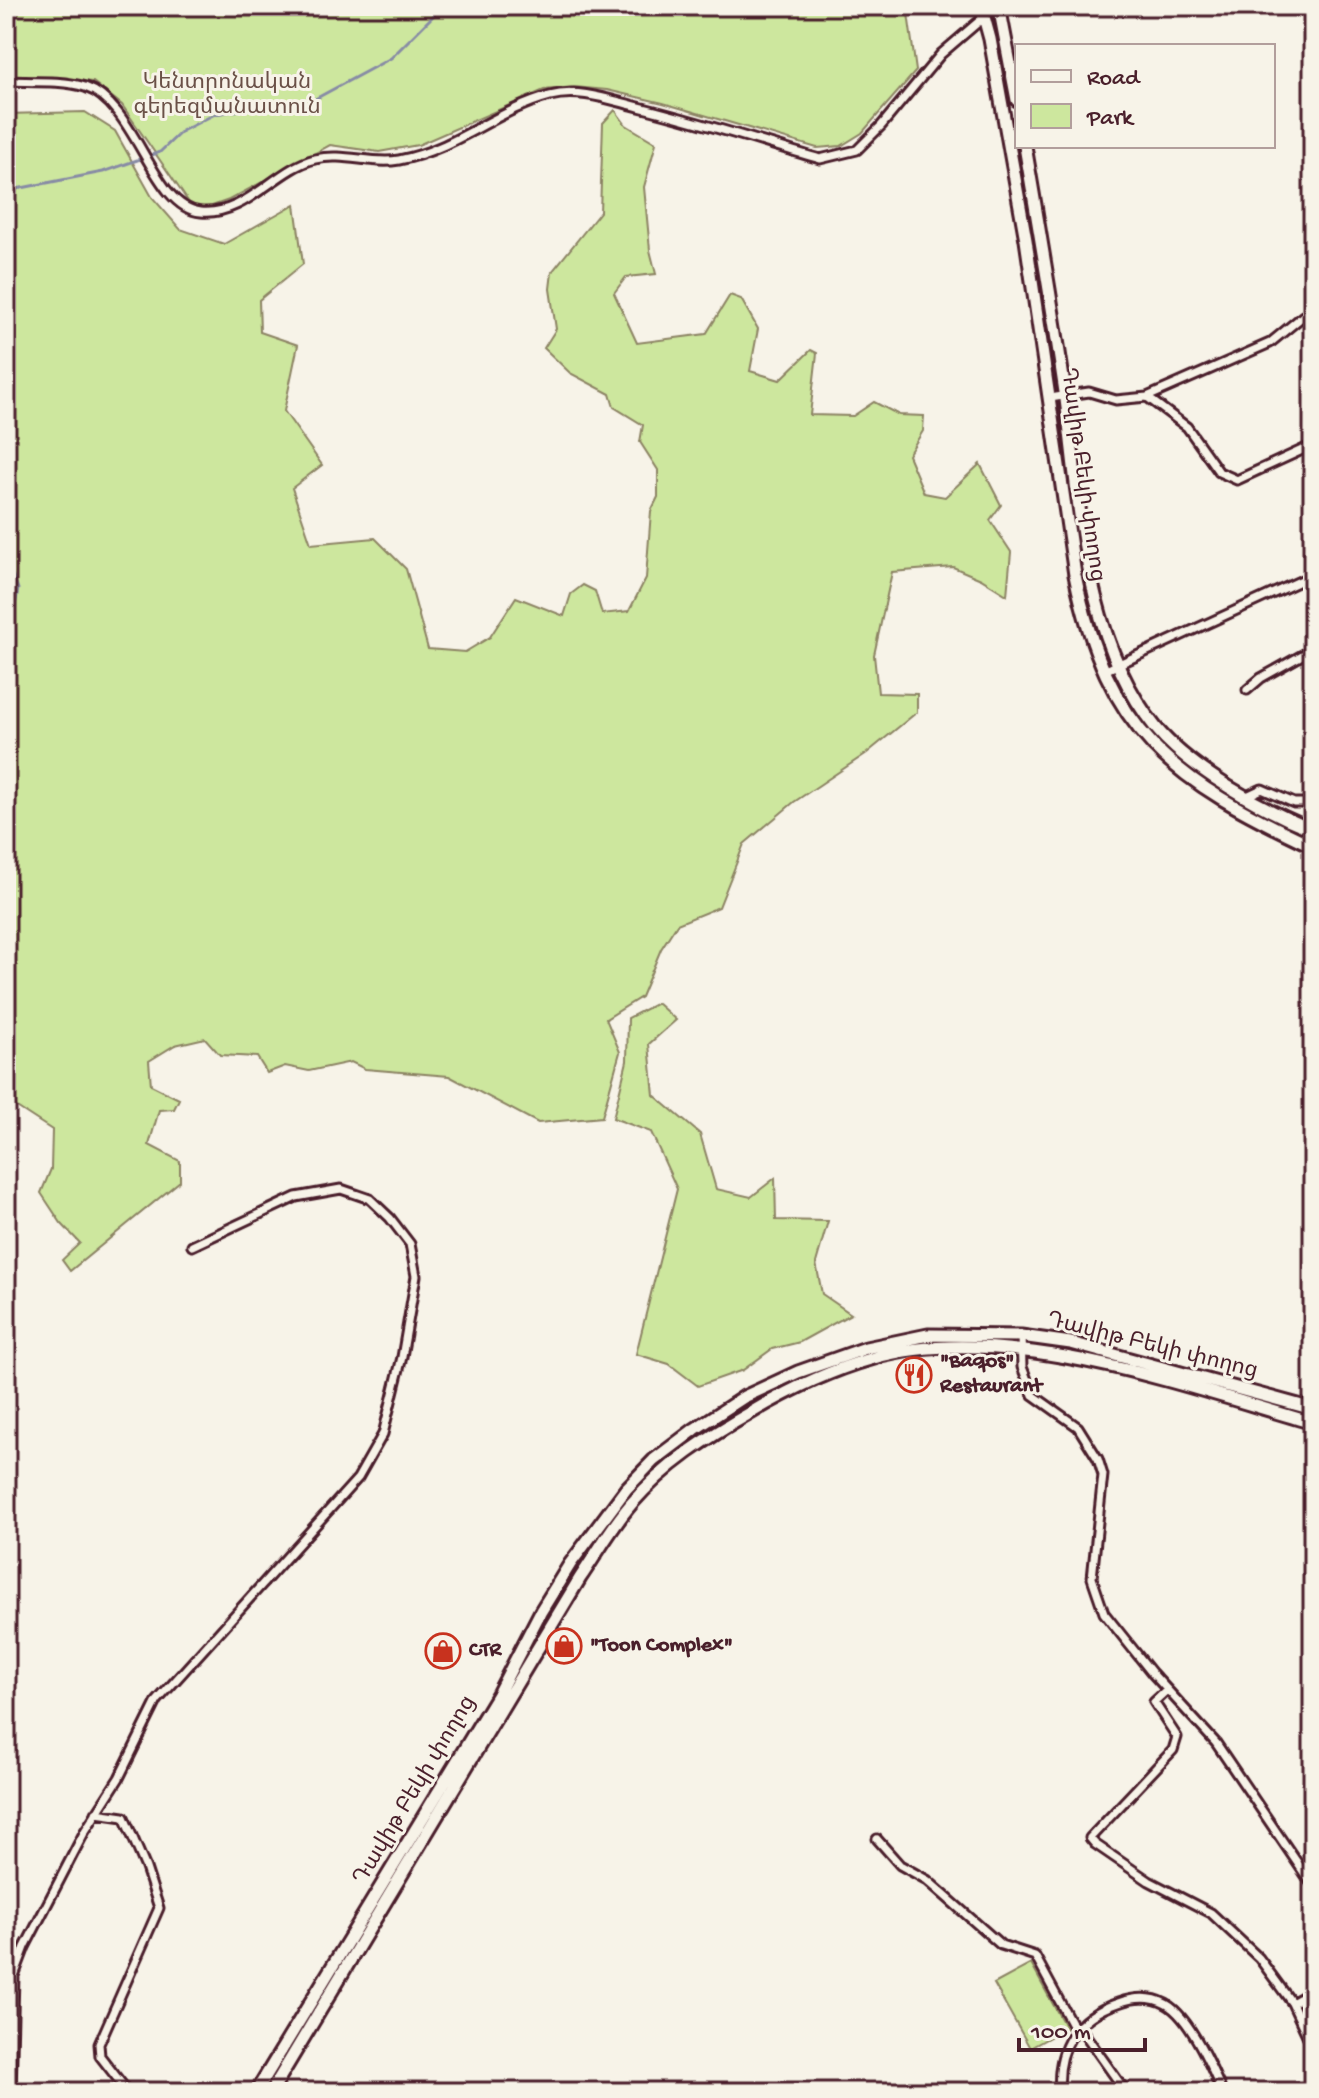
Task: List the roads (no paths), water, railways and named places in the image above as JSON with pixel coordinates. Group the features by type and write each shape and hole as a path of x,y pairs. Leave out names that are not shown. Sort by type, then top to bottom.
{"main road":[{"path":"998,6 1015,90"},
{"name":"Դավիթ Բեկի փողոց","path":"983,12 1013,163 1078,588 1083,614 1104,671 1141,734 1176,768 1218,798 1313,846"},
{"name":"Դավիթ Բեկի փողոց","path":"1025,148 1095,594 1119,664 1130,688 1156,728 1194,763 1247,796 1313,830"},
{"name":"Դավիթ Բեկի փողոց","path":"271,2092 405,1859 541,1611 595,1528 643,1472 678,1441 744,1397 823,1362 888,1343 928,1335 1021,1336 1071,1343 1313,1409"},
{"name":"Դավիթ Բեկի փողոց","path":"256,2092 514,1691 616,1523 657,1478 704,1439 802,1383 875,1357 944,1347 1020,1351 1082,1360 1313,1423"},
{"path":"541,1611 551,1606 556,1609 556,1620"},
{"path":"501,1685 504,1692 509,1694 514,1691"}],"street":[{"path":"6,81 85,87 101,97 119,114 164,186 179,204 200,212 230,209 311,160 334,156 377,162 423,154 544,97 565,92 685,119 820,159 838,156 857,150 941,54 983,12 998,6"},
{"path":"1050,398 1089,392 1116,400 1147,397 1270,343 1303,316 1313,313"},
{"path":"1147,397 1187,427 1219,472 1237,480 1313,445"},
{"path":"1104,671 1313,575"},
{"path":"1247,690 1261,678 1313,649"},
{"path":"1247,796 1262,789 1294,803 1313,803"},
{"path":"11,2092 14,1976 25,1947 96,1813 119,1778 157,1701 358,1478 383,1434 402,1357 416,1276 410,1244 370,1199 341,1189 296,1197 192,1246"},
{"path":"1021,1336 1022,1367 1033,1395 1078,1427 1098,1459 1103,1475 1092,1578 1104,1613 1167,1690 1216,1743 1313,1886"},
{"path":"1167,1690 1154,1702 1177,1737 1173,1750 1090,1838 1149,1881 1211,1913 1259,1958 1292,2003 1313,2048"},
{"path":"96,1813 124,1817 159,1908 99,2044 100,2056 128,2092"},
{"path":"877,1839 900,1865 927,1880 1001,1945 1035,1956 1077,2028 1126,2092"},
{"path":"1292,2003 1313,1991"},
{"path":"1060,2092 1058,2074 1062,2055 1077,2028 1098,2010 1148,1997 1168,2005 1187,2025 1222,2092"}],"waterway":[{"path":"146,157 160,152 182,131 215,114 260,107 302,106 391,58 443,6"},
{"path":"6,191 103,172 143,158"},
{"path":"6,558 18,589 6,656"}],"place":[{"name":"\"Baqos\" Restaurant","path":"914,1375"},
{"name":"\"Toon Complex\"","path":"564,1646"},
{"name":"CTR","path":"443,1651"}],"park label":[{"name":"Կենտրոնական գերեզմանատուն","path":"227,96"}]}
